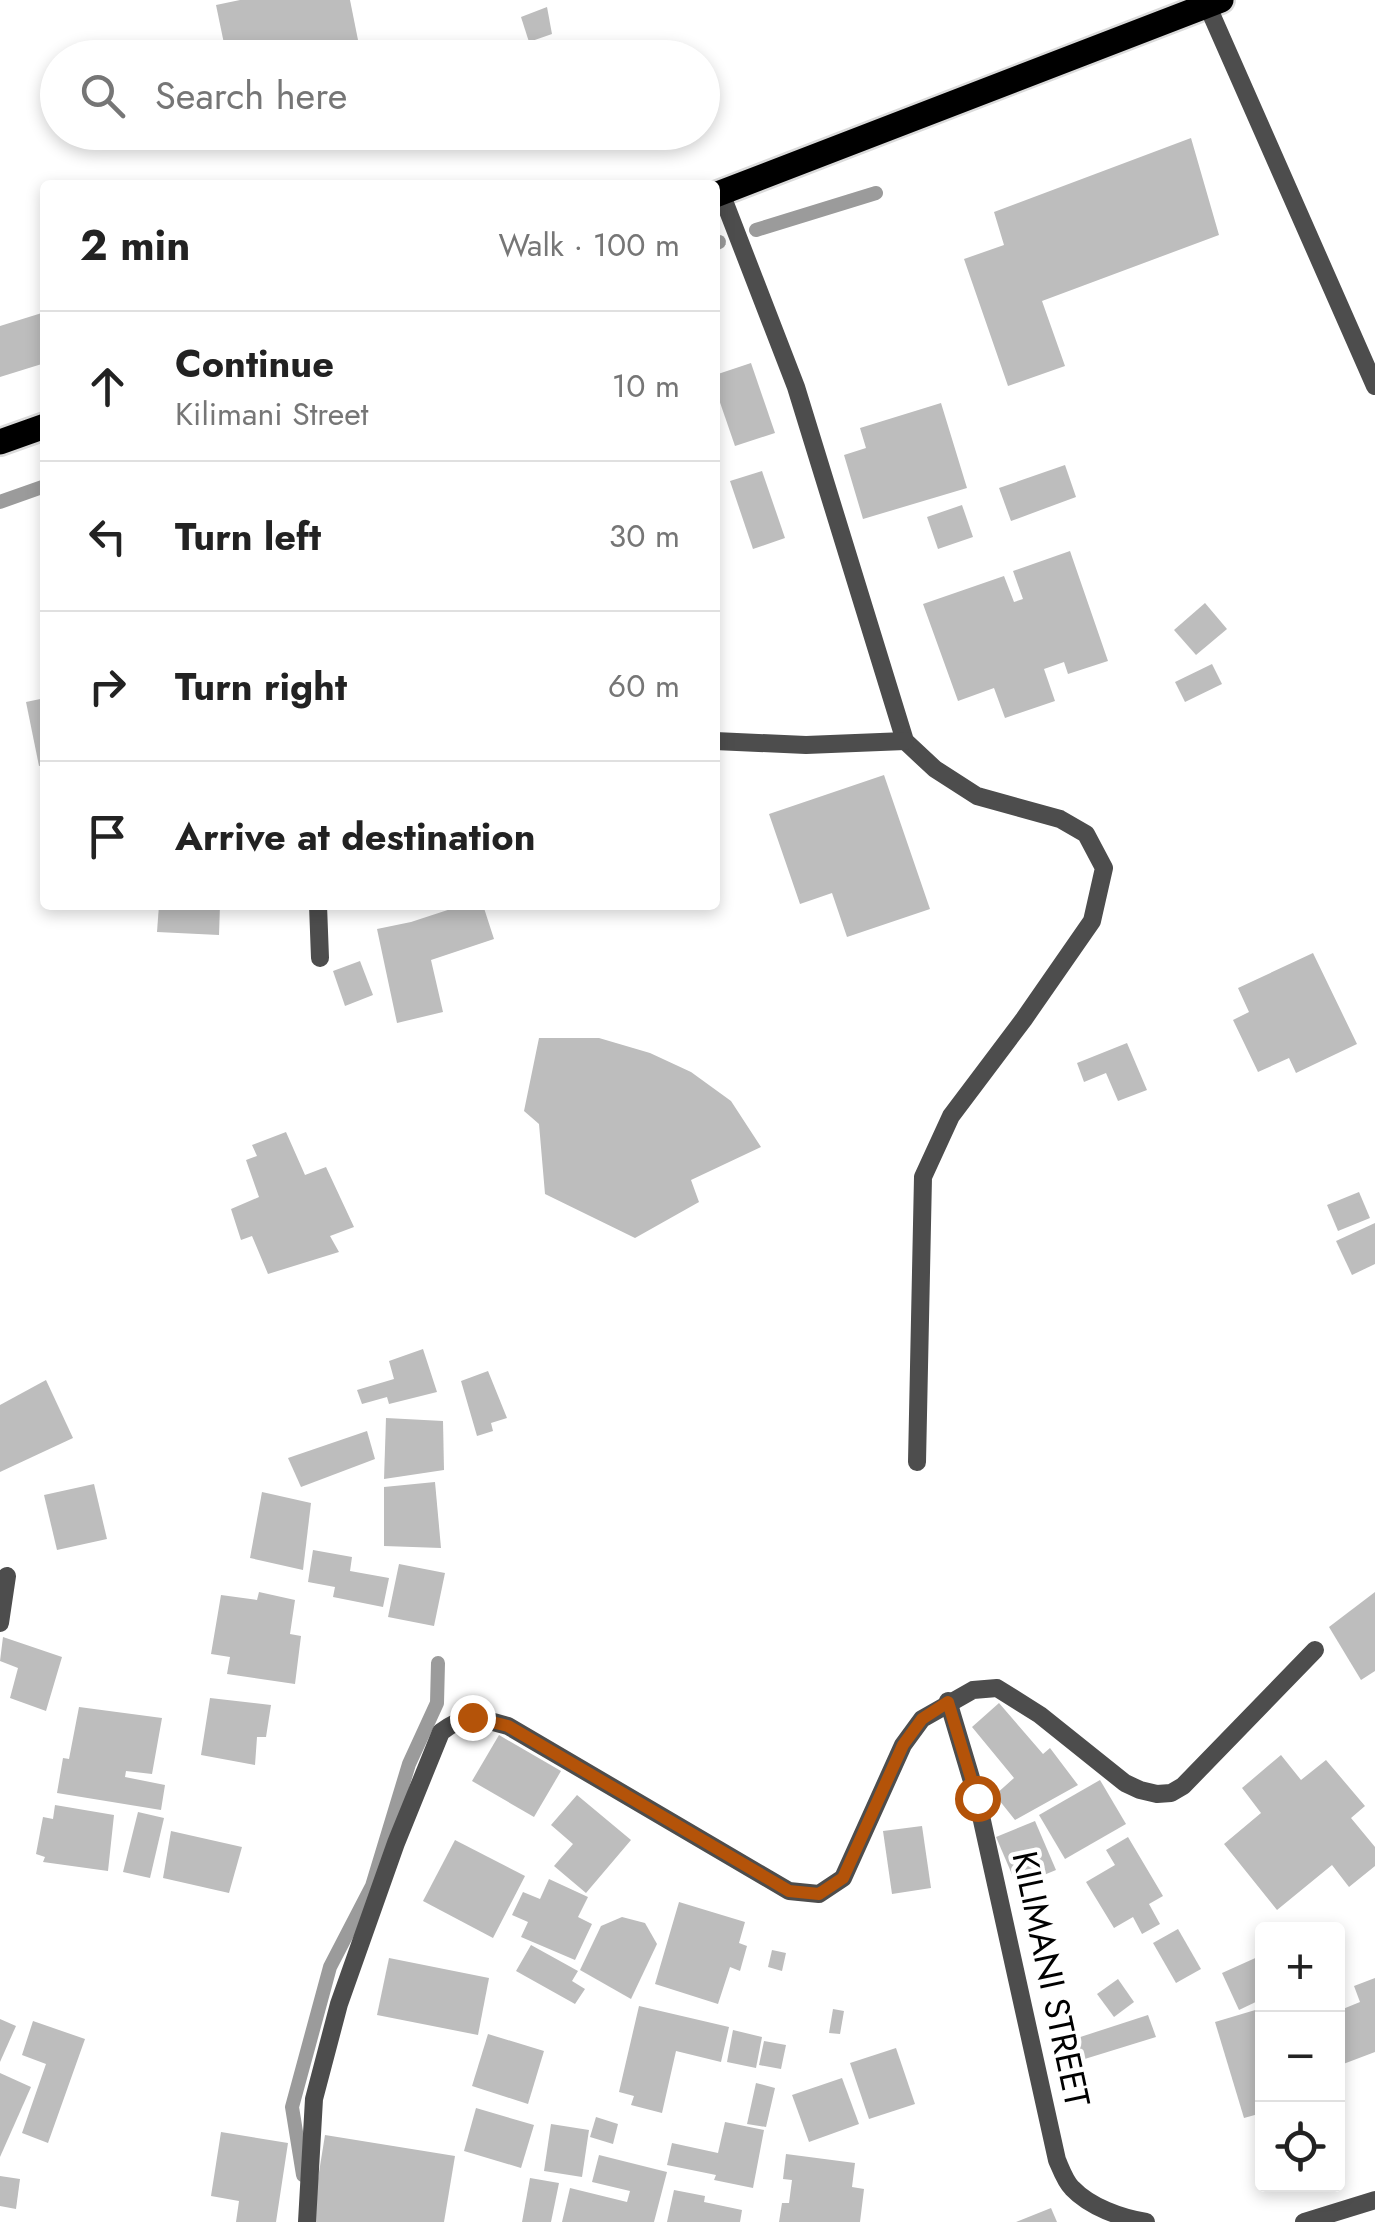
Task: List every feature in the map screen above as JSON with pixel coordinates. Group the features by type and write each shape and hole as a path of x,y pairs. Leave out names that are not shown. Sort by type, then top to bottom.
{"main road":[{"path":"720,193 1211,2"},
{"path":"0,442 40,428"}],"street":[{"path":"1211,2 1375,386"},
{"path":"720,199 796,387 905,741 977,796 1060,819 1086,834 1104,868 1092,921 951,1116 923,1177 916,1462"},
{"path":"720,741 806,745 905,741"},
{"path":"318,910 320,958"},
{"path":"0,1624 8,1576"},
{"path":"308,2222 314,2100 338,2004 440,1732 456,1720 472,1717 508,1726 789,1891 819,1894 843,1878 903,1745 922,1719 948,1702 973,1690 997,1688 1040,1715 1126,1783 1156,1794 1183,1786 1314,1650"},
{"name":"KILIMANI STREET","path":"948,1702 977,1798 1057,2160 1071,2187 1092,2203 1128,2219 1146,2222"},
{"path":"1304,2222 1375,2200"}],"building":[{"path":"240,0 350,0 358,40 223,40 216,5"},
{"path":"547,7 552,34 528,40 521,17"},
{"path":"1191,138 1219,235 1042,301 1065,366 1008,386 964,259 1004,245 994,212"},
{"path":"40,314 40,365 0,377 0,326"},
{"path":"751,363 775,433 735,446 720,402 720,373"},
{"path":"941,403 967,488 863,519 844,455 866,448 860,428"},
{"path":"1065,465 1076,497 1011,521 999,488"},
{"path":"762,471 785,538 753,549 730,481"},
{"path":"962,505 973,537 938,549 927,517"},
{"path":"1070,551 1108,661 1068,674 1064,662 1044,669 1055,701 1005,718 994,688 958,701 923,604 1004,576 1014,602 1023,599 1013,571"},
{"path":"1205,603 1227,629 1196,655 1174,630"},
{"path":"1212,664 1222,684 1185,702 1175,682"},
{"path":"40,699 40,766 39,766 26,702"},
{"path":"884,775 930,909 847,937 832,893 800,904 769,814"},
{"path":"159,910 220,910 219,935 157,932"},
{"path":"448,910 485,910 494,939 431,960 443,1012 397,1023 377,929"},
{"path":"1313,953 1357,1044 1296,1073 1289,1058 1258,1072 1233,1020 1249,1012 1238,988"},
{"path":"360,961 373,995 345,1006 333,971"},
{"path":"539,1038 599,1038 650,1053 691,1072 731,1101 761,1147 691,1180 699,1202 635,1238 545,1194 539,1124 524,1111"},
{"path":"1127,1043 1147,1090 1118,1101 1106,1073 1084,1082 1077,1063"},
{"path":"286,1132 305,1175 326,1167 354,1227 330,1236 339,1252 268,1274 252,1236 241,1240 231,1209 259,1197 246,1160 257,1156 252,1145"},
{"path":"1359,1192 1370,1218 1338,1231 1327,1205"},
{"path":"1375,1223 1375,1264 1352,1275 1336,1241"},
{"path":"423,1349 437,1392 389,1404 387,1397 362,1404 357,1390 394,1379 389,1361"},
{"path":"488,1371 507,1418 491,1423 493,1431 477,1436 461,1381"},
{"path":"46,1380 73,1438 0,1472 0,1405"},
{"path":"386,1418 443,1421 444,1470 384,1479"},
{"path":"367,1431 375,1459 301,1487 288,1458"},
{"path":"435,1482 441,1548 384,1546 384,1487"},
{"path":"94,1484 107,1539 57,1550 44,1495"},
{"path":"262,1492 311,1503 303,1570 250,1558"},
{"path":"313,1550 352,1557 350,1571 389,1578 383,1607 333,1597 335,1587 308,1582"},
{"path":"399,1564 445,1573 434,1626 388,1617"},
{"path":"259,1592 295,1600 290,1634 301,1636 295,1684 227,1674 230,1657 211,1654 221,1595 257,1600"},
{"path":"1375,1592 1375,1671 1361,1680 1329,1627"},
{"path":"3,1637 62,1657 46,1711 10,1698 18,1668 0,1661"},
{"path":"210,1698 271,1705 266,1737 257,1737 255,1765 201,1755"},
{"path":"999,1703 1043,1754 1050,1748 1078,1785 1015,1820 995,1795 1014,1778 972,1727"},
{"path":"79,1707 162,1718 152,1774 126,1771 125,1777 165,1785 161,1810 57,1793 63,1758 69,1759"},
{"path":"499,1735 561,1771 534,1817 472,1781"},
{"path":"1281,1755 1301,1780 1326,1760 1365,1806 1351,1818 1375,1847 1375,1866 1349,1887 1332,1865 1277,1910 1224,1844 1261,1813 1242,1788"},
{"path":"1100,1780 1126,1824 1065,1859 1039,1815"},
{"path":"577,1795 631,1840 586,1893 554,1866 573,1844 551,1825"},
{"path":"55,1805 114,1815 108,1871 43,1862 45,1857 36,1854 43,1817 53,1819"},
{"path":"138,1812 164,1818 150,1878 123,1872"},
{"path":"1035,1821 1056,1870 1017,1886 996,1837"},
{"path":"922,1826 931,1888 892,1894 883,1831"},
{"path":"171,1831 242,1847 229,1893 163,1878"},
{"path":"1128,1837 1163,1896 1149,1904 1160,1924 1142,1934 1133,1917 1114,1928 1086,1882 1115,1865 1106,1850"},
{"path":"455,1840 525,1876 493,1938 423,1901"},
{"path":"549,1879 588,1897 578,1917 592,1924 575,1960 521,1937 528,1922 512,1915 523,1892 540,1899"},
{"path":"679,1902 745,1922 739,1943 747,1946 740,1971 730,1967 718,2004 655,1984"},
{"path":"622,1917 645,1923 657,1944 631,1999 580,1970 601,1926"},
{"path":"1178,1929 1201,1969 1176,1983 1153,1943"},
{"path":"531,1945 578,1971 572,1981 585,1989 575,2004 516,1971"},
{"path":"772,1950 786,1953 782,1971 768,1967"},
{"path":"389,1958 489,1978 478,2035 377,2015"},
{"path":"1255,1958 1255,2002 1239,2010 1222,1973"},
{"path":"1375,1978 1375,2052 1345,2063 1345,2008 1360,2002 1354,1986"},
{"path":"1118,1979 1134,2002 1114,2017 1097,1994"},
{"path":"639,2006 729,2027 721,2062 676,2051 662,2113 631,2105 634,2096 619,2092"},
{"path":"833,2009 844,2011 840,2034 829,2033"},
{"path":"1255,2010 1255,2115 1244,2118 1215,2022"},
{"path":"1148,2015 1156,2037 1075,2062 1068,2041"},
{"path":"0,2019 16,2026 0,2062"},
{"path":"33,2021 85,2039 48,2143 22,2133 46,2064 22,2055"},
{"path":"733,2030 762,2037 756,2068 727,2062"},
{"path":"488,2034 544,2051 528,2104 472,2086"},
{"path":"764,2041 786,2045 781,2069 759,2065"},
{"path":"896,2048 915,2104 869,2119 850,2063"},
{"path":"0,2073 31,2087 0,2157"},
{"path":"842,2078 859,2124 809,2142 792,2095"},
{"path":"756,2083 775,2088 766,2127 747,2124"},
{"path":"476,2108 534,2125 521,2168 464,2151"},
{"path":"596,2117 618,2124 613,2144 590,2137"},
{"path":"725,2122 764,2130 753,2188 667,2165 672,2143 718,2153"},
{"path":"551,2124 589,2130 582,2177 544,2171"},
{"path":"221,2132 288,2143 276,2222 236,2222 239,2201 211,2196"},
{"path":"325,2135 455,2156 444,2222 311,2222"},
{"path":"786,2154 855,2163 852,2187 864,2189 860,2222 779,2222 782,2203 789,2203 792,2180 783,2179"},
{"path":"599,2155 667,2172 654,2222 562,2222 570,2188 627,2202 630,2191 592,2182"},
{"path":"0,2176 20,2179 16,2209 0,2206"},
{"path":"530,2178 559,2183 551,2222 522,2222"},
{"path":"674,2190 705,2196 704,2202 742,2210 740,2222 667,2222"},
{"path":"1051,2208 1057,2222 1016,2222"}],"waterway":[{"path":"756,230 876,193"},
{"path":"0,502 40,488"},
{"path":"303,2175 292,2107 330,1967 372,1886 409,1764 437,1703 438,1663"}],"route":[{"path":"472,1717 508,1726 789,1891 819,1894 843,1878 903,1745 922,1719 948,1702 977,1798"}]}
